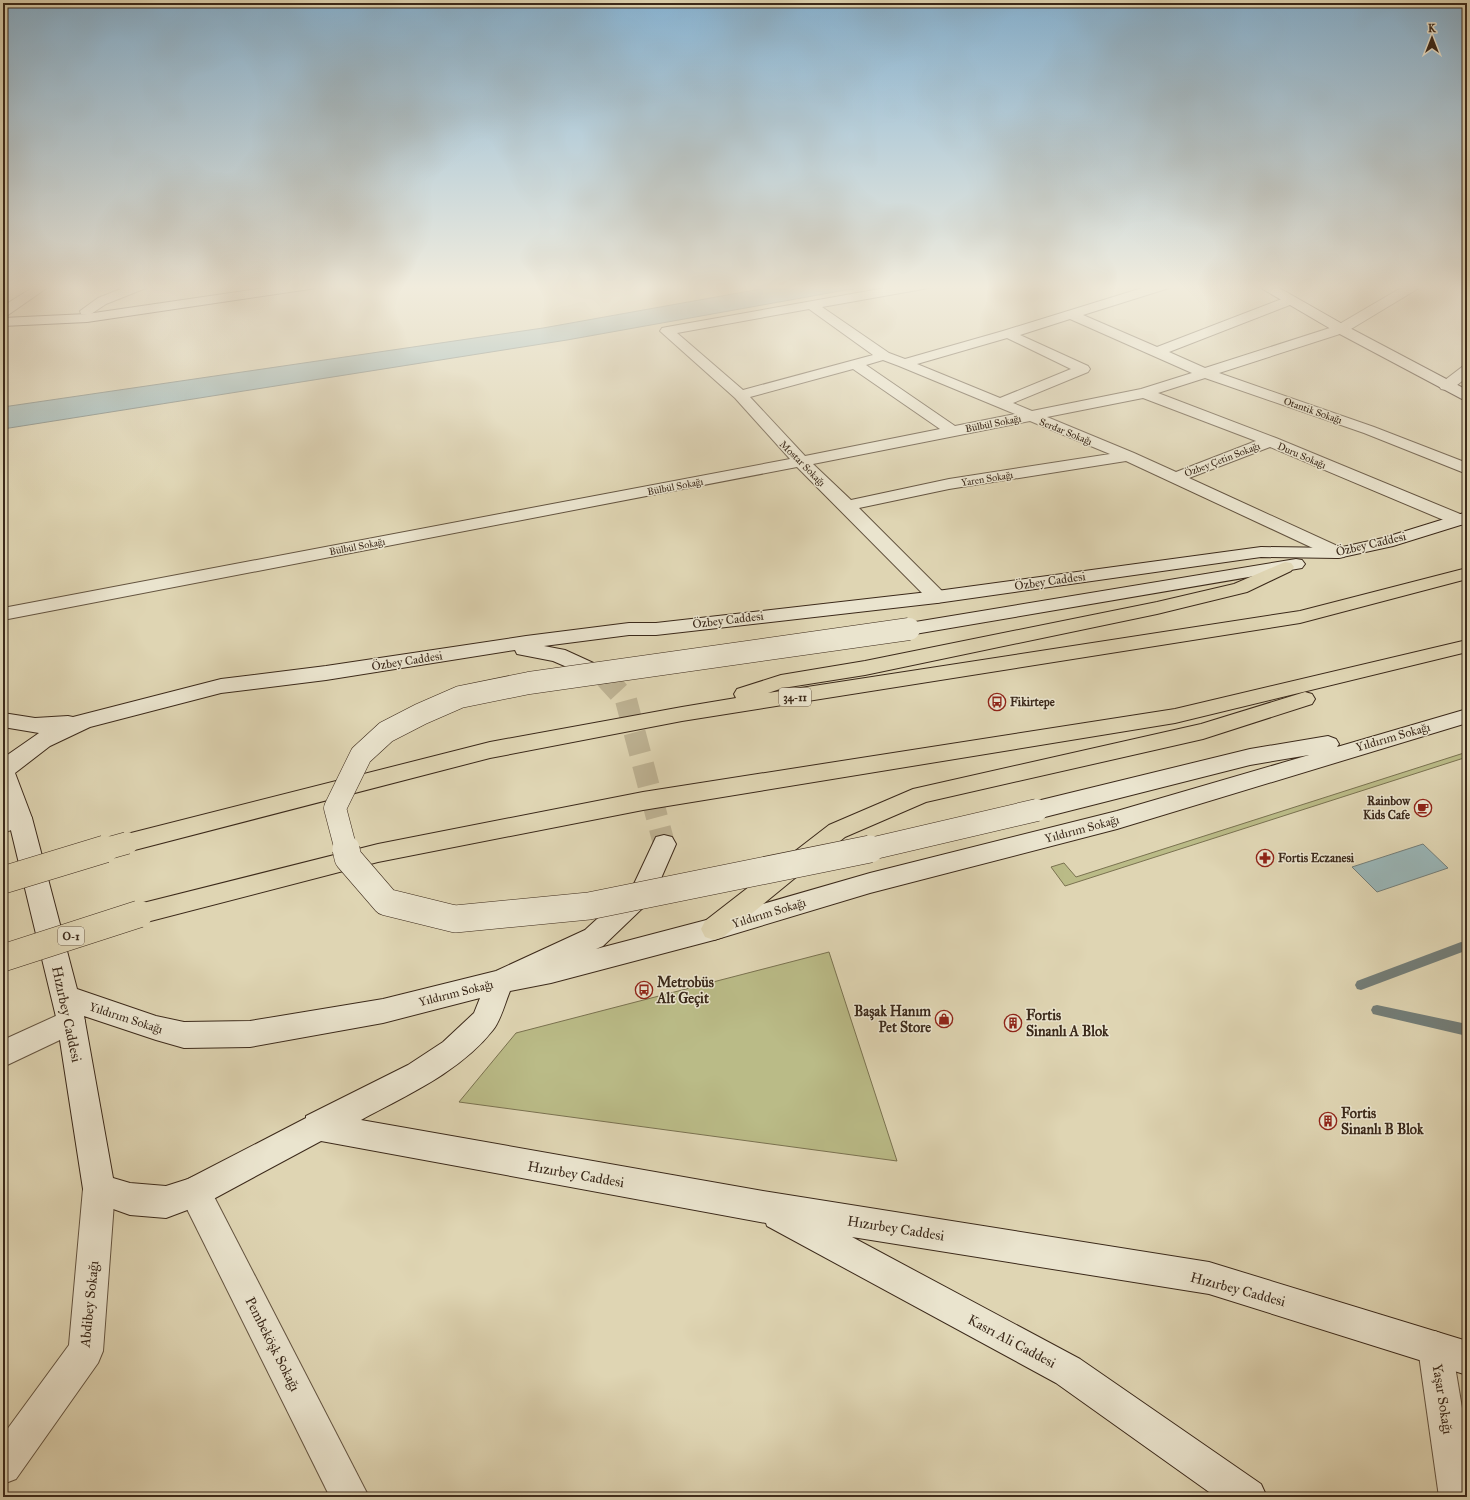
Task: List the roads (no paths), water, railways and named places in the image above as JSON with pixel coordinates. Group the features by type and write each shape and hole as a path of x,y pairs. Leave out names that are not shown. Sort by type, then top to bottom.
{"highway":[{"path":"682,714 781,682 865,668 1059,629 1240,588 1285,567"},
{"name":"34-11","path":"3,880 127,842 490,750 682,714 1300,616 1467,573"},
{"path":"714,929 837,831 921,795 1203,731 1467,647"},
{"name":"O-1","path":"3,958 139,914 378,853 643,801 1175,716 1467,647"}],"street":[{"name":"Mostar Sokağı","path":"694,355 740,395 801,462 937,597"},
{"path":"904,363 933,355"},
{"path":"1000,403 1083,369 1053,355"},
{"name":"Otantik Sokağı","path":"1163,355 1204,373 1369,430 1467,469"},
{"name":"Bülbül Sokağı","path":"3,614 801,462 1030,416 1144,392 1260,355"},
{"path":"1388,355 1467,396"},
{"path":"740,395 884,356"},
{"name":"Serdar Sokağı","path":"884,356 1128,456 1338,553"},
{"path":"857,364 952,431"},
{"path":"1446,386 1467,370"},
{"name":"Duru Sokağı","path":"1144,392 1463,518"},
{"name":"Özbey Çetin Sokağı","path":"1175,478 1270,441"},
{"name":"Yaren Sokağı","path":"847,506 949,484 1128,456"},
{"name":"Özbey Caddesi","path":"3,771 42,741 83,721 221,686 326,673 502,646 629,629 656,629 937,597 1261,552 1338,553 1387,542 1463,518"},
{"path":"1338,553 1285,567 909,629 528,684 460,697 421,714 386,732 361,755 335,808 348,858 386,902 455,919 589,906 855,853 1250,757 1422,729"},
{"path":"502,646 558,655 604,676"},
{"name":"Yıldırım Sokağı","path":"68,1009 96,1009 149,1026 184,1034 250,1034 383,1011 501,981 551,972 714,929 870,883 1117,820 1467,716"},
{"path":"3,720 23,725 46,727 83,721"},
{"name":"Hızırbey Caddesi","path":"3,771 11,821 68,1009 99,1189"},
{"path":"99,1189 130,1199 166,1202 195,1192 317,1126 418,1074 453,1051 484,1021 501,981 594,938 643,892 664,844"},
{"path":"3,1054 68,1009"},
{"name":"Hızırbey Caddesi","path":"317,1126 763,1207 1210,1278 1451,1353"},
{"name":"Abdibey Sokağı","path":"3,1466 86,1351 99,1189"},
{"name":"Pembeköşk Sokağı","path":"195,1192 350,1497"},
{"name":"Kasrı Ali Caddesi","path":"763,1207 1068,1371 1248,1497"},
{"name":"Yaşar Sokağı","path":"1451,1353 1458,1497"}],"water":[{"path":"358,355 472,355 3,429 3,407"},
{"path":"1423,844 1448,868 1377,892 1352,867"}],"waterway":[{"path":"1361,985 1461,947"},
{"path":"1377,1010 1467,1030"}],"tunnel":[{"path":"604,676 626,700 664,844"}],"place":[{"name":"Fikirtepe","path":"997,702"},
{"name":"Rainbow Kids Cafe","path":"1423,808"},
{"name":"Fortis Eczanesi","path":"1265,858"},
{"name":"Metrobüs Alt Geçit","path":"644,990"},
{"name":"Başak Hanım Pet Store","path":"944,1019"},
{"name":"Fortis Sinanlı A Blok","path":"1013,1023"},
{"name":"Fortis Sinanlı B Blok","path":"1328,1121"}]}
